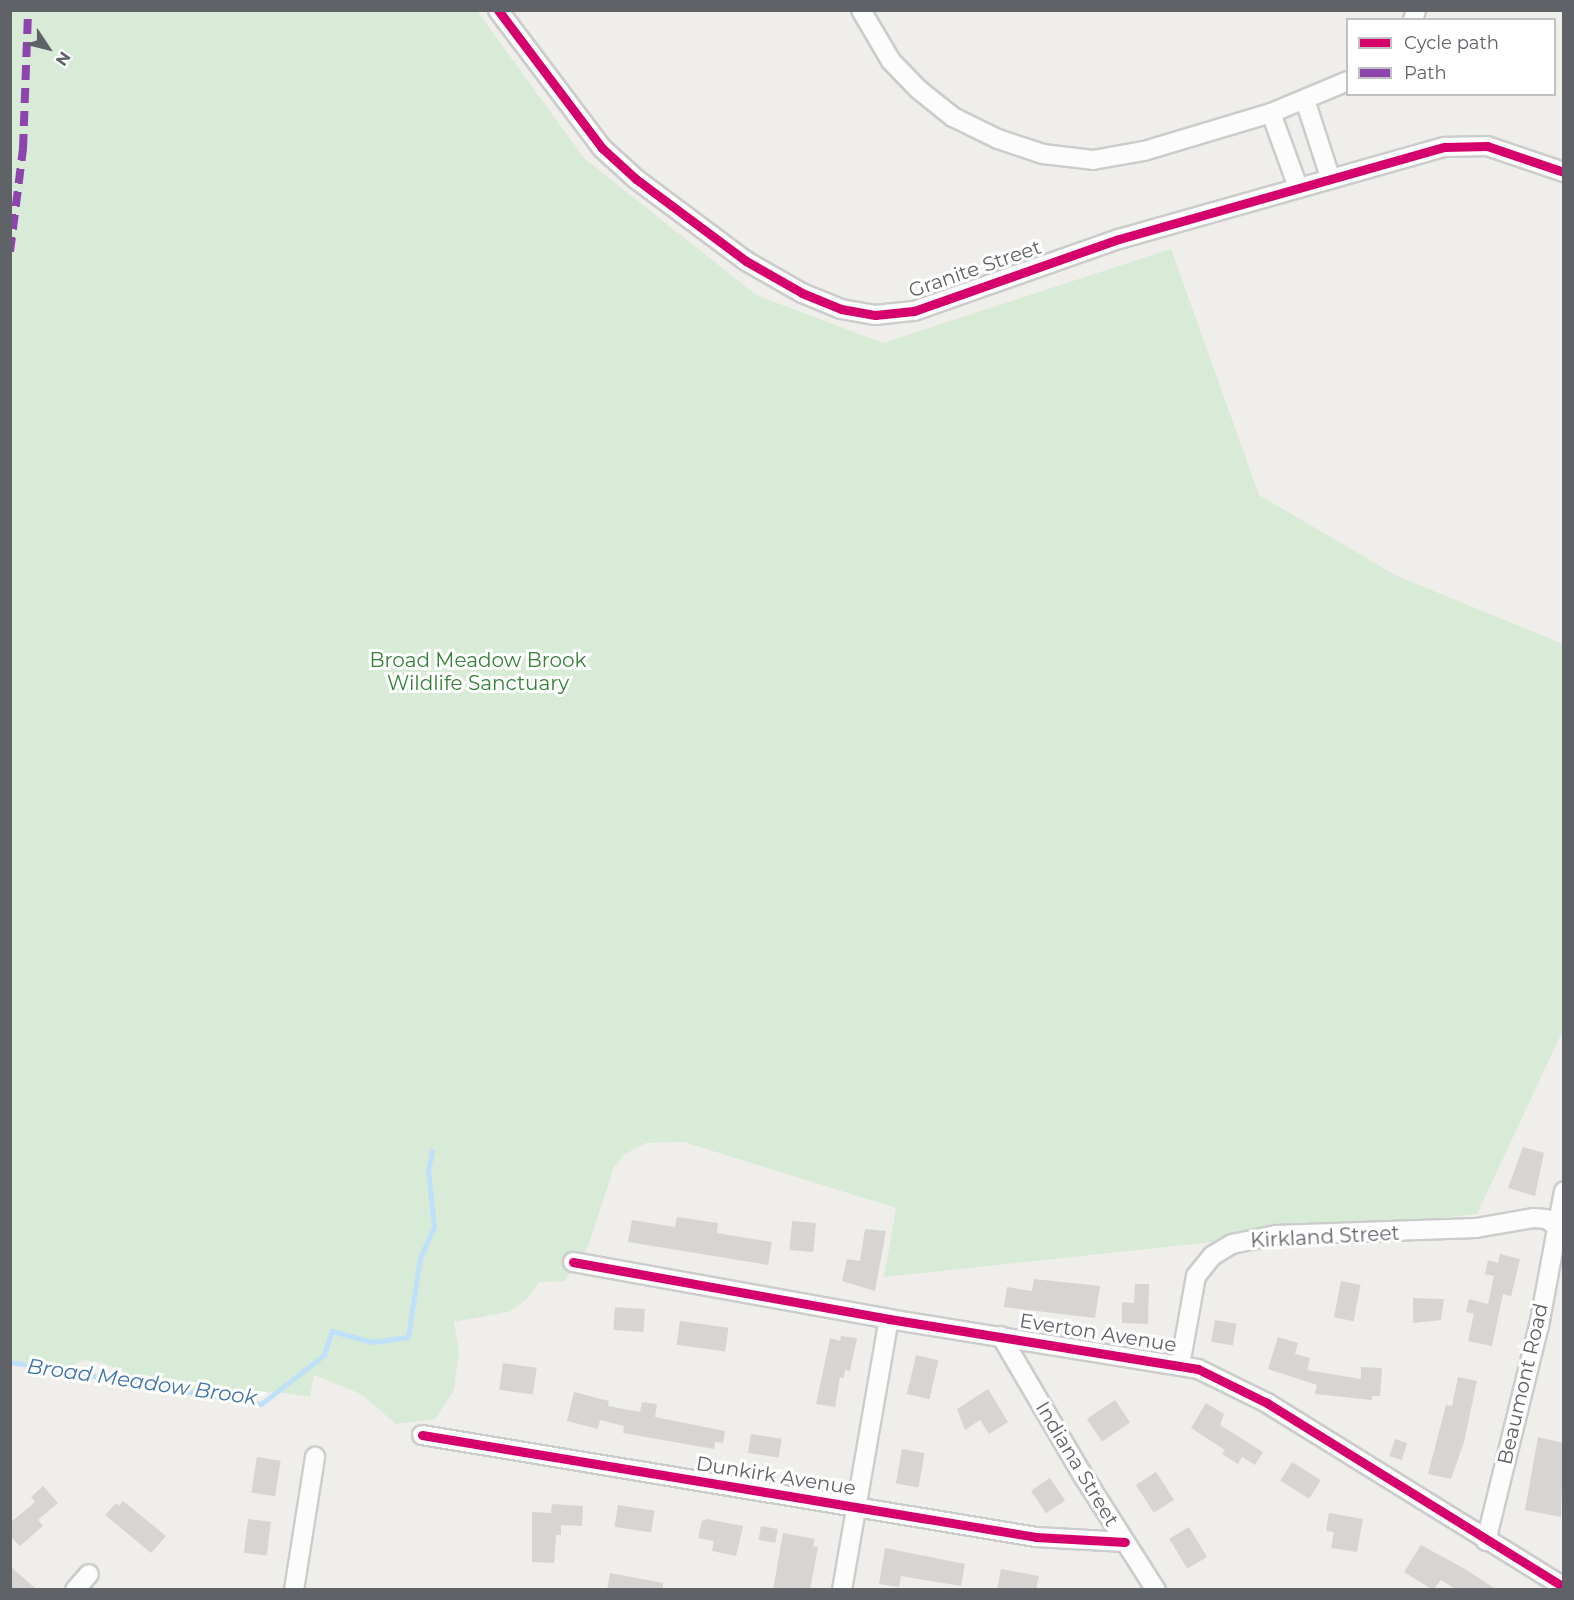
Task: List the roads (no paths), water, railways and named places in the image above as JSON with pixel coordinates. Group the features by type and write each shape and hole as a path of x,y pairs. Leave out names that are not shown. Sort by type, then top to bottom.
{"street":[{"name":"Granite Street","path":"498,10 602,148 636,179 746,261 802,293 841,309 874,315 914,311 1119,239 1330,177 1445,147 1466,145 1508,151 1563,172"},
{"path":"861,10 891,61 918,89 953,117 998,139 1043,154 1093,160 1144,151 1271,113 1346,81"},
{"path":"1305,100 1330,177"},
{"path":"1271,113 1298,187"},
{"name":"Beaumont Road","path":"1486,1541 1539,1326 1554,1225 1563,1191"},
{"name":"Kirkland Street","path":"1180,1365 1196,1276 1212,1256 1232,1244 1276,1235 1425,1232 1534,1218 1546,1219 1554,1225"},
{"name":"Everton Avenue","path":"573,1262 889,1319 1180,1365 1220,1378 1267,1403 1563,1587"},
{"path":"842,1590 889,1319"},
{"name":"Indiana Street","path":"1001,1336 1156,1590"},
{"name":"Dunkirk Avenue","path":"423,1435 1064,1540 1125,1542"},
{"path":"294,1590 315,1457"},
{"path":"75,1590 89,1574"}],"waterway":[{"name":"Broad Meadow Brook","path":"10,1362 261,1404 324,1355 332,1331 372,1342 408,1337 420,1258 434,1227 428,1170 432,1151"}],"park label":[{"name":"Broad Meadow Brook Wildlife Sanctuary","path":"478,672"}]}
